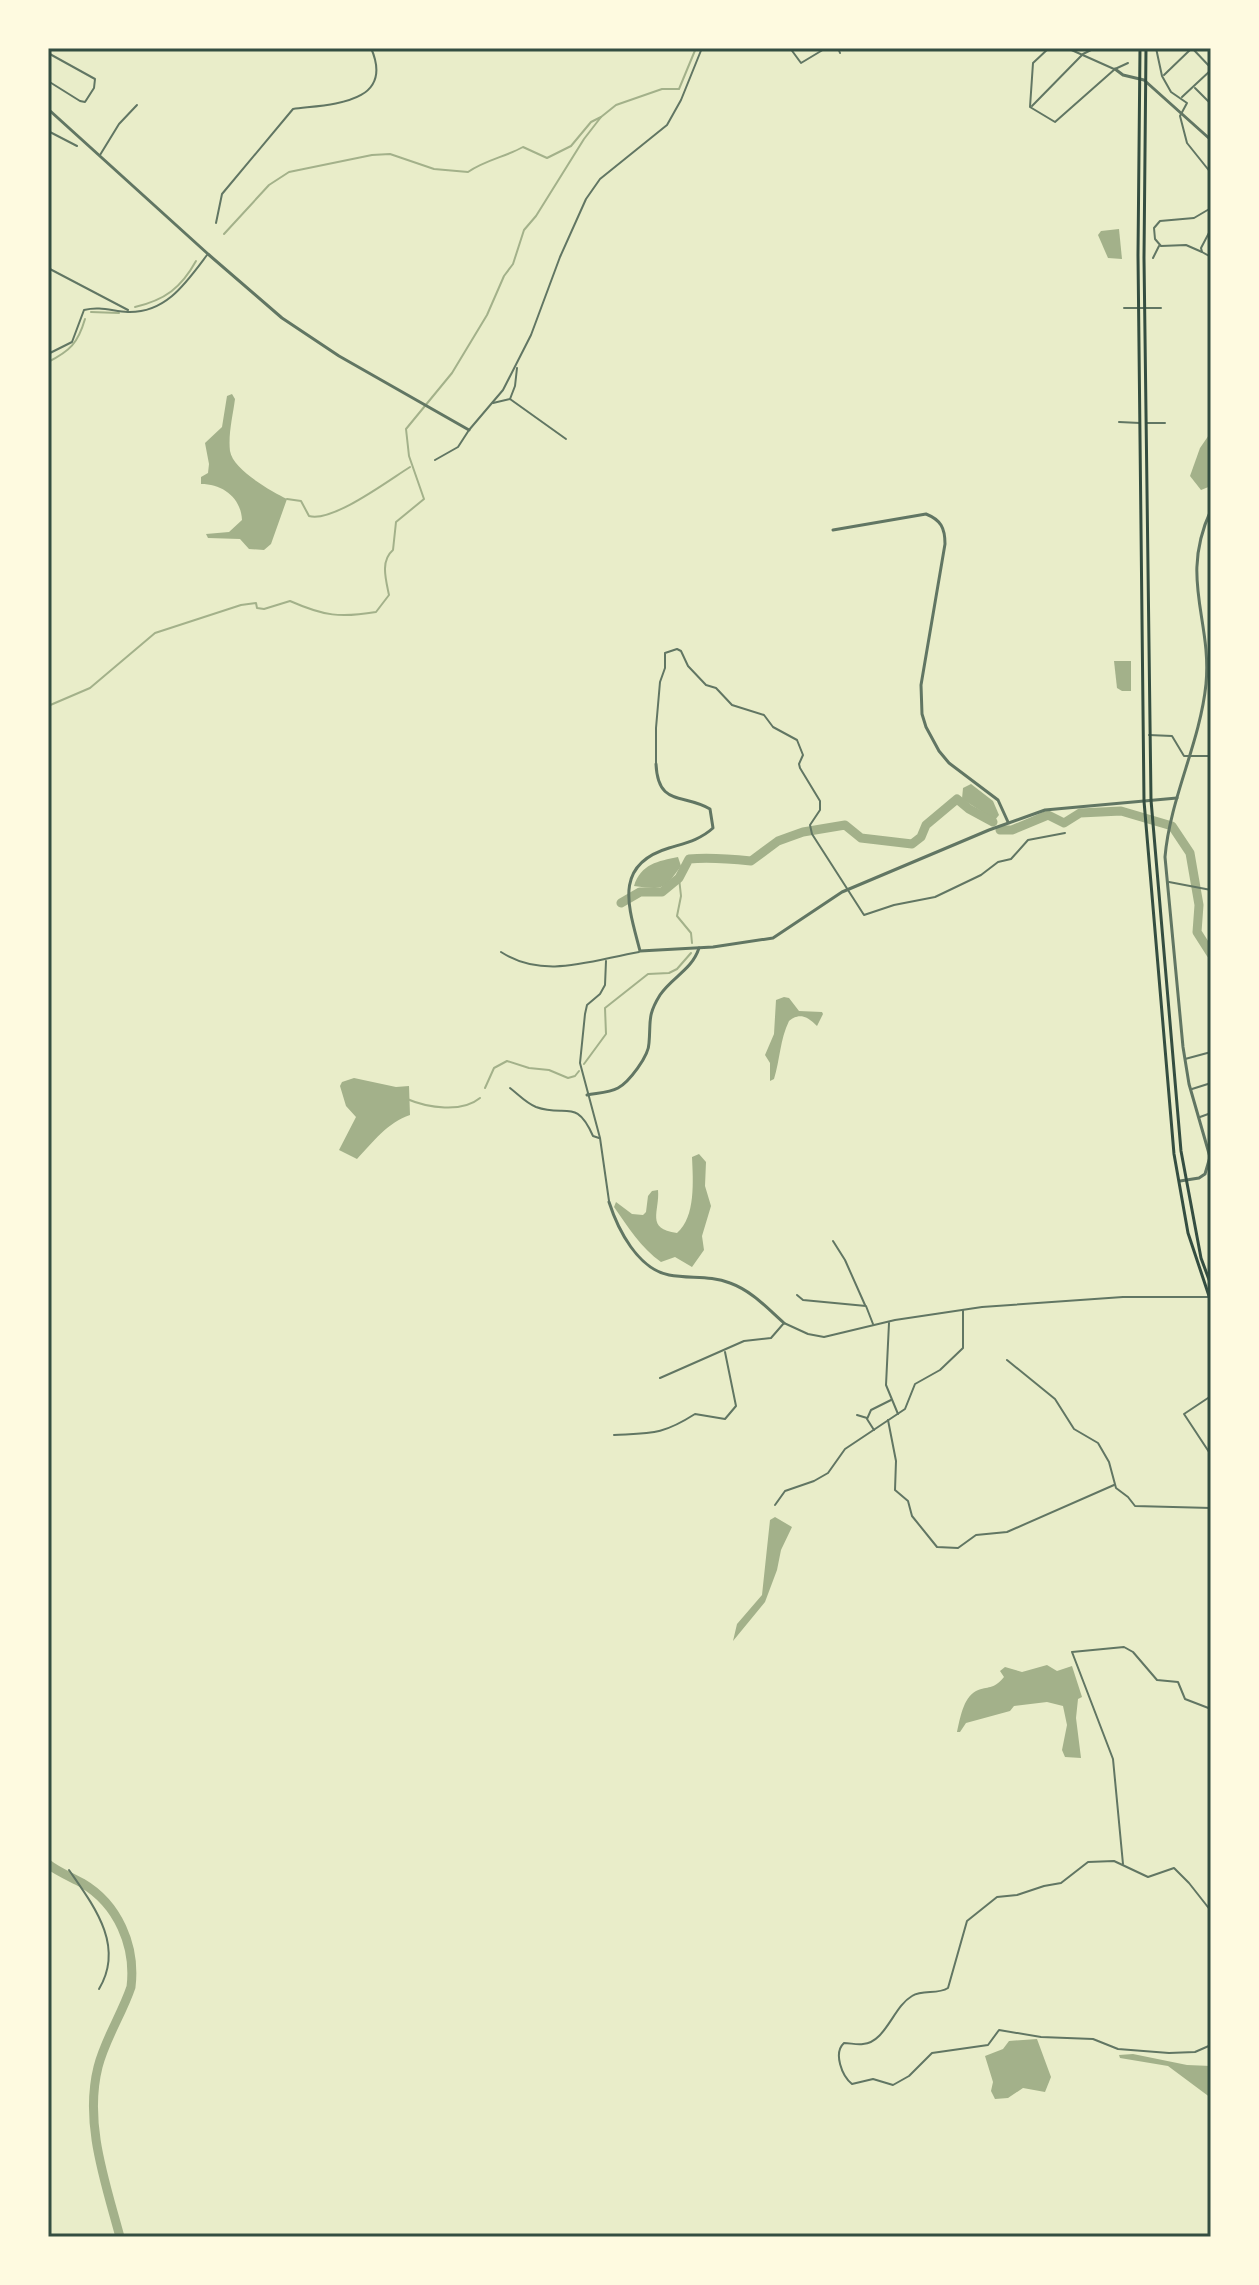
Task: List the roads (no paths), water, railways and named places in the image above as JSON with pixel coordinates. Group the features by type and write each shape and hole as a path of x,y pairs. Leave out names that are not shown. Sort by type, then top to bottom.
{"main road":[{"path":"1140,48 1152,824 1185,1181 1201,1258 1211,1285"},
{"path":"1146,48 1141,80 1144,801 1178,1182 1194,1259 1210,1299"}],"street":[{"path":"216,223 222,194 293,109 351,101 366,94 375,78 375,57 371,48"},
{"path":"435,460 458,447 503,390 531,335 564,244 586,199 600,179 662,130 672,118 702,48"},
{"path":"790,48 801,63 826,48"},
{"path":"838,48 840,53"},
{"path":"1030,107 1033,63 1049,48"},
{"path":"1067,48 1123,75 1141,80 1211,140"},
{"path":"1030,107 1083,54 1095,48"},
{"path":"1156,48 1162,76 1171,92 1188,105 1181,113"},
{"path":"1162,76 1192,48 1211,69 1181,98"},
{"path":"48,53 95,79 94,88 85,102 48,81"},
{"path":"1030,107 1055,122 1115,69 1128,63"},
{"path":"1193,86 1211,104"},
{"path":"100,156 119,124 137,105"},
{"path":"48,109 282,318 310,338 469,430"},
{"path":"1181,113 1187,143 1211,173"},
{"path":"48,131 77,146"},
{"path":"1160,245 1155,239 1156,223 1194,218 1211,208"},
{"path":"1202,252 1202,243 1211,229"},
{"path":"1160,245 1186,245 1211,257"},
{"path":"1153,258 1160,245"},
{"path":"48,354 72,342 84,310 102,307 130,312 151,308 177,295 208,254"},
{"path":"48,268 130,312"},
{"path":"1124,308 1161,308"},
{"path":"510,399 515,386 517,363"},
{"path":"491,404 510,399"},
{"path":"510,399 566,439"},
{"path":"1119,422 1165,423"},
{"path":"1178,1182 1205,1174 1210,1157 1185,1059 1165,857 1169,829 1206,685 1196,571 1200,539 1211,510"},
{"path":"833,530 926,514 941,524 945,544 921,685 922,714 939,751 949,763 998,800 1008,822"},
{"path":"640,951 628,894 633,873 643,861 660,851 694,841 713,828 710,809 701,803 671,797 657,781 660,682 665,668 663,657 665,653 677,649 706,685 716,688 732,705 764,715 773,727 797,740 803,755 800,768 820,801 820,810 811,821 811,832 864,915 935,897 981,875 998,862 1015,856 1028,840 1065,833"},
{"path":"1149,735 1172,736 1176,746 1188,757 1211,756"},
{"path":"501,952 511,959 559,968 606,961 640,951 699,948 773,938 849,889 1008,822 1045,810 1177,798"},
{"path":"1166,880 1211,890"},
{"path":"587,1095 611,1091 627,1080 650,1045 648,1019 651,1011 669,984 689,968 699,948"},
{"path":"606,961 605,985 587,1005 580,1063 600,1138 614,1217 648,1266 669,1275 714,1278 733,1284 757,1298 784,1323 808,1334 824,1337 963,1309 1123,1297 1210,1299"},
{"path":"1185,1059 1211,1052"},
{"path":"1191,1089 1211,1083"},
{"path":"510,1088 537,1107 576,1112 586,1119 593,1136 600,1138"},
{"path":"1198,1118 1211,1113"},
{"path":"1205,1174 1210,1178"},
{"path":"833,1241 845,1260 873,1325"},
{"path":"797,1295 803,1300 866,1306"},
{"path":"775,1505 785,1491 828,1473 845,1449 905,1409 915,1384 940,1370 963,1348 963,1309"},
{"path":"889,1322 885,1378 898,1414"},
{"path":"660,1378 744,1341 771,1338 784,1323"},
{"path":"614,1435 660,1432 695,1414 725,1419 736,1406 724,1351"},
{"path":"1007,1360 1055,1399 1074,1429 1098,1443 1109,1462 1114,1485 1139,1508 1211,1508"},
{"path":"1211,1396 1184,1414 1211,1455"},
{"path":"867,1419 873,1407 892,1400"},
{"path":"857,1415 867,1419 874,1430"},
{"path":"888,1420 896,1461 895,1490 908,1501 912,1516 937,1547 958,1548 976,1535 1007,1532 1114,1485"},
{"path":"1124,1866 1113,1759 1072,1652 1124,1647 1133,1652 1157,1680 1178,1682 1185,1699 1211,1709"},
{"path":"1211,1911 1174,1868 1148,1877 1114,1861 1088,1862 1061,1883 997,1897 967,1921 948,1988 941,1992 917,1993 908,1998 874,2041 862,2045 841,2044 837,2055 847,2081 852,2084 873,2079 893,2085 909,2076 932,2053 988,2045 996,2033 1004,2029 1041,2037 1093,2039 1118,2049 1177,2053 1195,2052 1211,2045"},
{"path":"69,1870 99,1916 108,1942 107,1972 99,1989"}],"waterway":[{"path":"48,706 90,688 155,633 241,605 256,603 257,608 264,609 290,601 332,614 376,612 389,595 385,565 393,550 396,522 424,499 409,456 406,429 452,373 513,264 524,230 584,139 601,117 616,105 662,89 679,89 696,48"},
{"path":"224,234 269,185 289,172 390,154 434,169 468,172 523,147 547,158 571,146 591,122 601,117"},
{"path":"135,307 171,292 196,261"},
{"path":"91,312 119,313"},
{"path":"48,362 72,345 85,319"},
{"path":"287,499 301,501 309,516 332,513 410,467"},
{"path":"621,903 640,892 662,892 679,878 689,859 751,861 778,841 803,832 845,825 861,838 912,844 921,837 926,825 957,799 993,822"},
{"path":"1000,830 1012,830 1048,815 1064,823 1080,813 1121,811 1172,826 1190,853 1199,905 1197,932 1211,954"},
{"path":"679,878 681,896 677,916 691,933 692,943"},
{"path":"584,1064 606,1034 605,1008 648,974 669,973 677,969 691,953"},
{"path":"485,1088 494,1068 507,1061 549,1070 568,1078 579,1071"},
{"path":"407,1099 445,1108 464,1106 480,1098"},
{"path":"48,1864 82,1883 106,1902 122,1928 131,1956 131,1987 101,2057 93,2109 98,2152 120,2237"}]}
